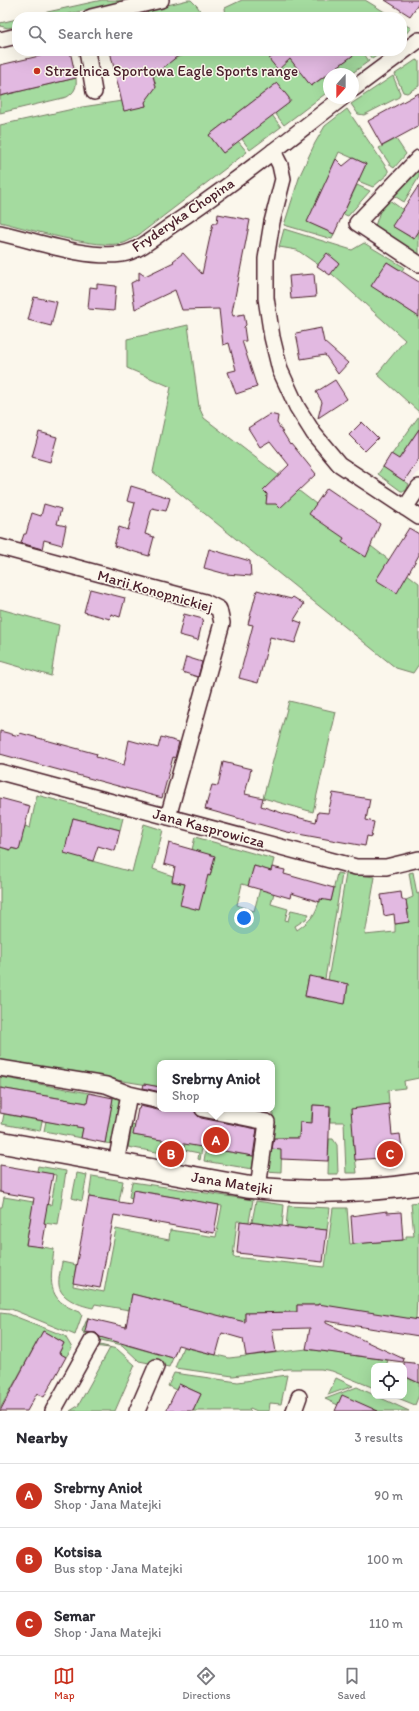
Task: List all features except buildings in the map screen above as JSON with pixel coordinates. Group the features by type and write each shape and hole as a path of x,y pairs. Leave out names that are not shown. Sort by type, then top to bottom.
{"street":[{"path":"110,12 156,0"},
{"path":"0,40 12,37"},
{"path":"407,50 419,41"},
{"path":"88,56 94,92"},
{"path":"359,85 398,56"},
{"name":"Fryderyka Chopina","path":"0,233 70,250 104,255 123,254 138,248 210,200 334,104"},
{"path":"273,151 280,165 283,179 272,222 266,259 266,298 272,338 280,370 300,412 314,434 339,464 419,517"},
{"path":"419,158 357,223 419,264"},
{"path":"405,508 419,487"},
{"name":"Marii Konopnickiej","path":"0,546 205,602 219,609 222,623 168,817"},
{"name":"Jana Kasprowicza","path":"0,772 356,867 386,867 419,859"},
{"path":"0,1068 106,1085 129,1094 157,1100"},
{"path":"116,1163 129,1094"},
{"path":"218,1112 267,1122 258,1188"},
{"name":"Jana Matejki","path":"0,1142 258,1188 298,1192 349,1191 419,1184"},
{"path":"53,1411 92,1341"},
{"path":"137,1411 156,1367"}],"shaded area":[{"path":"417,432 419,433 419,471 409,484 390,472"}],"green space":[{"path":"102,0 129,0 77,12 48,12"},
{"path":"191,0 201,12 148,12 151,9"},
{"path":"242,0 365,0 385,12 225,12 225,8"},
{"path":"12,20 12,27 8,28 0,26 0,23"},
{"path":"407,26 411,28 407,32"},
{"path":"181,56 314,56 298,68 311,86 323,78 323,96 284,125 275,113 291,101 277,83 209,135 223,153 238,141 247,152 140,234 124,243 97,244 45,234 0,222 0,125 82,107 122,101 146,106 145,102 153,89 156,88 153,74 157,73 174,58"},
{"path":"352,56 366,56 369,61 359,68 336,68"},
{"path":"370,56 376,56 372,59"},
{"path":"416,60 419,61 419,86 407,93 403,92 395,74"},
{"path":"393,76 400,93 399,97 364,115 358,114 351,104 359,104 359,99"},
{"path":"76,78 75,89 67,97 0,113 0,96"},
{"path":"347,109 388,170 388,174 373,187 358,181 366,164 339,152 308,222 334,234 332,239 284,225 300,175 315,143 325,126"},
{"path":"272,115 281,127 250,150 242,139"},
{"path":"396,139 406,154 394,168 379,148"},
{"path":"417,169 419,170 419,177 404,202 393,195"},
{"path":"357,185 370,191 348,216 343,214"},
{"path":"388,199 403,210 393,226 413,239 419,231 419,260 375,226 381,208"},
{"path":"284,229 352,250 364,243 404,267 402,271 387,262 372,286 419,317 419,412 377,374 405,340 333,275 297,250 279,247"},
{"path":"188,325 199,407 204,418 419,583 419,664 413,673 396,668 153,472 171,387 127,368 127,339"},
{"path":"419,416 419,433 417,432 390,472 409,484 406,491 401,491 378,474"},
{"path":"0,609 59,625 51,676 0,661"},
{"path":"289,701 336,712 313,812 263,798"},
{"path":"37,795 123,818 120,830 73,818 81,858 132,872 144,824 163,830 153,869 173,876 172,882 184,884 188,870 210,876 212,867 208,866 192,850 195,837 274,859 271,871 254,866 249,886 242,884 237,905 254,911 260,889 274,893 271,904 288,909 285,920 288,921 291,910 309,914 306,919 295,926 297,930 312,917 317,909 320,898 331,901 337,873 342,874 325,979 309,976 305,997 345,1003 348,984 328,980 346,874 375,877 365,935 395,932 395,924 409,922 406,900 413,897 409,873 413,872 417,894 419,893 419,1078 404,1081 405,1088 388,1090 389,1104 373,1107 353,1139 357,1173 346,1173 344,1122 330,1122 331,1106 313,1105 311,1123 300,1123 299,1138 282,1138 281,1172 265,1171 273,1112 275,1112 275,1060 157,1060 157,1087 0,1061 0,847 10,850 11,848 18,850 25,826 30,828"},
{"path":"0,1077 89,1093 87,1103 0,1088"},
{"path":"113,1097 122,1098 119,1145 105,1143"},
{"path":"4,1114 42,1121 40,1131 2,1124"},
{"path":"46,1121 83,1128 81,1138 44,1131"},
{"path":"132,1125 135,1126 134,1135 180,1143 178,1156 128,1147"},
{"path":"205,1130 200,1160 198,1159 199,1153 184,1150 186,1135"},
{"path":"329,1139 333,1139 337,1145 338,1174 328,1174"},
{"path":"206,1148 254,1156 252,1169 204,1161"},
{"path":"38,1166 66,1171 58,1225 30,1221 26,1244 54,1249 51,1279 52,1288 60,1301 68,1307 80,1312 82,1315 75,1335 11,1309 0,1308 0,1207 2,1207 4,1197 51,1205 56,1175 37,1171"},
{"path":"77,1173 87,1175 82,1201 72,1198"},
{"path":"92,1176 123,1181 119,1202 89,1197"},
{"path":"132,1182 253,1200 249,1222 237,1221 233,1257 325,1267 333,1208 347,1208 350,1244 403,1240 406,1239 406,1236 414,1236 411,1203 419,1202 419,1295 417,1295 416,1320 320,1305 297,1305 297,1312 245,1313 245,1329 243,1322 132,1294 129,1310 95,1304 93,1308 83,1306 72,1301 60,1290 59,1276 62,1262 76,1265 73,1286 104,1292 116,1229 169,1240 170,1230 216,1237 222,1206 134,1190 132,1198 129,1197"},
{"path":"256,1201 284,1205 282,1227 252,1222"},
{"path":"288,1206 330,1208 327,1230 286,1227"},
{"path":"0,1313 9,1314 65,1336 72,1348 66,1357 59,1353 64,1343 43,1331 0,1409"},
{"path":"88,1317 85,1332 116,1341 125,1341 126,1345 173,1358 169,1367 139,1361 122,1345 89,1337 82,1331"},
{"path":"87,1342 117,1349 135,1365 115,1411 70,1411 78,1406 110,1348 94,1346 88,1357 77,1350"},
{"path":"183,1347 229,1358 307,1349 388,1360 387,1363 371,1363 371,1387 332,1371 321,1369 288,1369 233,1376 175,1368"},
{"path":"414,1364 407,1378 407,1370"},
{"path":"174,1373 238,1382 287,1375 281,1404 270,1403 269,1411 257,1411 250,1408 249,1410 251,1411 193,1411 201,1394 179,1384 176,1390 168,1386"},
{"path":"336,1378 353,1386 328,1395"},
{"path":"407,1378 419,1383 419,1395 415,1405 400,1399 407,1399"},
{"path":"357,1387 371,1393 371,1399 383,1399 409,1411 362,1411 342,1395 338,1405 325,1399"}],"place":[{"name":"Strzelnica Sportowa Eagle Sports range","path":"37,71"},
{"name":"Srebrny Anioł","path":"216,1140"},
{"name":"Kotsisa","path":"171,1154"},
{"name":"Semar","path":"390,1154"}]}
